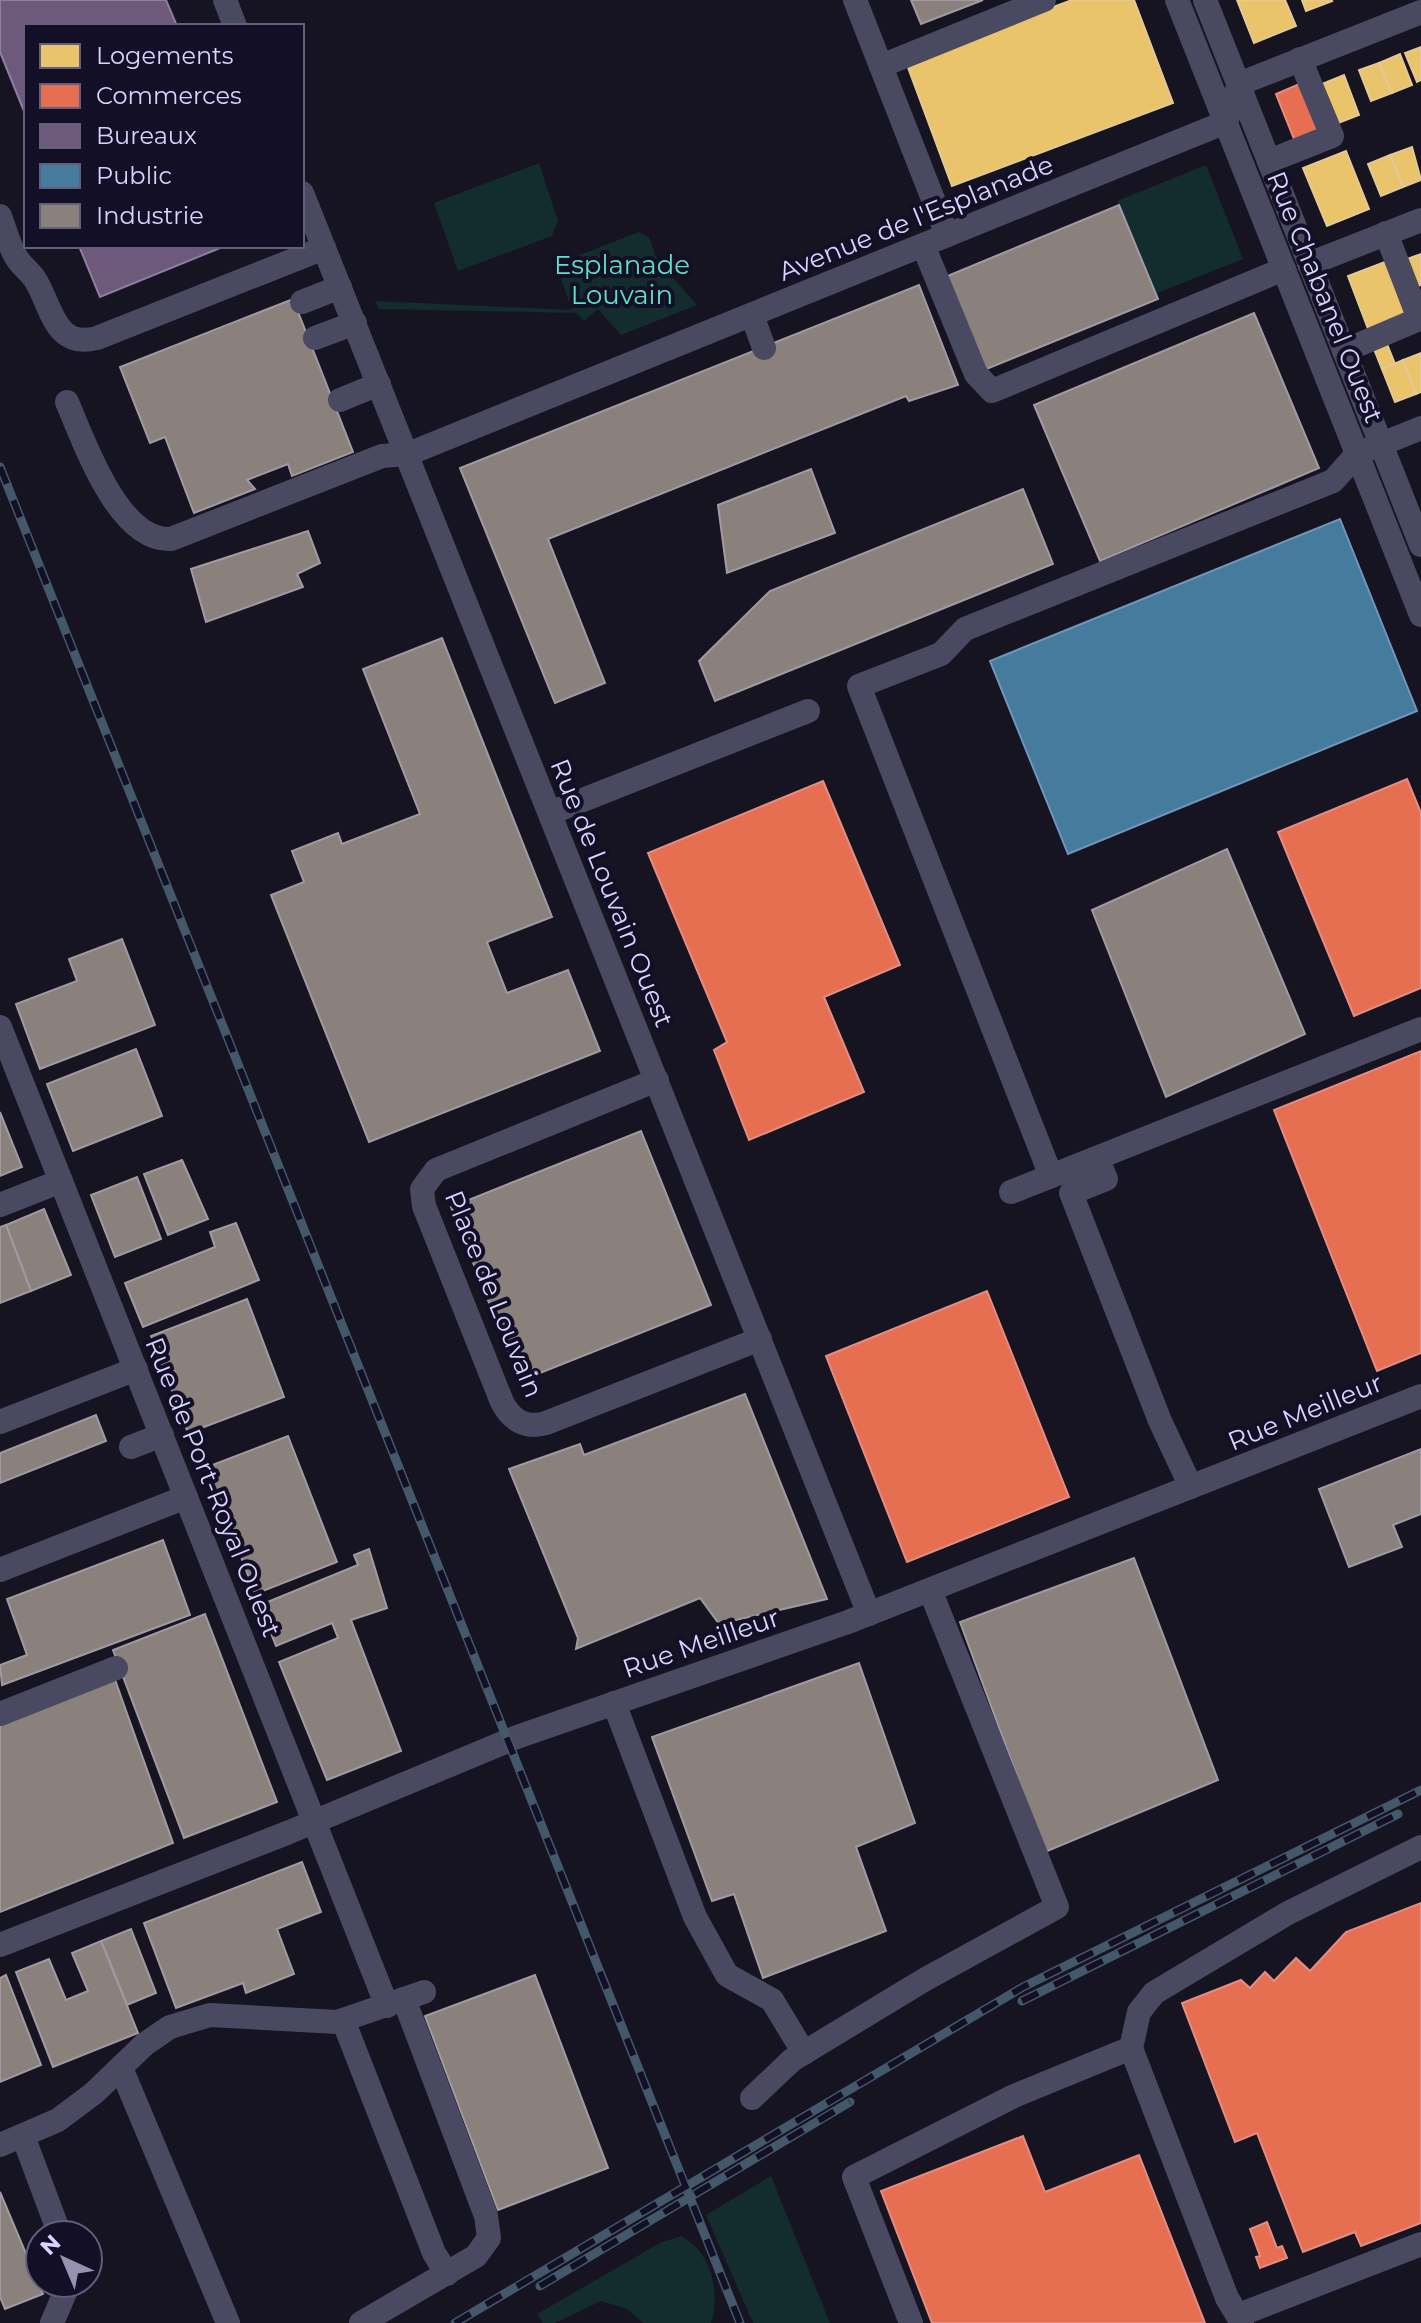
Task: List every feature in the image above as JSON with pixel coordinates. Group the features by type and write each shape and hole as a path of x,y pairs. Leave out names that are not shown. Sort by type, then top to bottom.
{"street":[{"path":"225,0 234,24"},
{"path":"855,0 947,235"},
{"path":"881,66 1044,0"},
{"name":"Rue Chabanel Ouest","path":"1177,0 1421,615"},
{"name":"Rue Chabanel Ouest","path":"1205,0 1421,545"},
{"path":"1226,122 1239,84 1421,12"},
{"path":"1269,161 1332,136 1300,59"},
{"name":"Avenue de l'Esplanade","path":"67,402 105,488 138,526 159,539 171,539 382,456 408,454 1226,122"},
{"name":"Rue de Louvain Ouest","path":"304,198 869,1614"},
{"path":"0,216 17,259 36,280 55,324 63,333 79,340 97,338 324,248"},
{"path":"1309,264 1421,220"},
{"path":"1344,351 1419,319 1386,233"},
{"path":"923,245 976,374 992,391 1284,269"},
{"path":"302,302 340,287"},
{"path":"746,317 758,350"},
{"path":"315,338 355,323"},
{"path":"340,400 379,384"},
{"path":"1051,1176 859,686 941,654 965,629 1333,481 1357,454 1421,428"},
{"path":"550,813 808,711"},
{"name":"Rue de Port-Royal Ouest","path":"0,1027 373,1969 405,1999 490,2229 482,2251 361,2323"},
{"path":"1011,1192 1408,1030"},
{"name":"Place de Louvain","path":"657,1080 436,1170 422,1189 426,1211 502,1402 509,1414 524,1424 546,1423 760,1339"},
{"path":"1097,1158 1106,1179 1071,1193 1160,1421 1191,1487"},
{"path":"0,1205 61,1181"},
{"path":"0,1422 136,1369"},
{"name":"Rue Meilleur","path":"0,1945 517,1737 869,1614 1421,1396"},
{"path":"131,1447 162,1435"},
{"path":"0,1570 186,1497"},
{"path":"752,2098 804,2053 924,1980 1057,1907 930,1590"},
{"path":"0,1714 116,1668"},
{"path":"614,1703 695,1917 727,1975 772,2000 804,2053"},
{"path":"1421,1847 1288,1913 1154,1993 1139,2012 1131,2048 1227,2298 1241,2319 1274,2313 1421,2244"},
{"path":"0,2145 58,2120 94,2093 156,2036 210,2015 314,2022 343,2020 405,1999"},
{"path":"343,2020 434,2253 447,2274"},
{"path":"911,2323 854,2177 1014,2096 1131,2048"},
{"path":"121,2068 228,2323"},
{"path":"23,2136 54,2219"},
{"path":"52,2323 62,2299"}],"green space":[{"path":"539,163 558,221 552,236 458,271 434,203"},
{"path":"1206,165 1243,259 1155,294 1117,201"},
{"name":"Esplanade Louvain","path":"639,232 649,237 662,274 667,271 697,305 621,335 598,309 584,321 577,313 379,309 375,301 572,310 556,264"},
{"path":"771,2176 830,2323 753,2323 706,2215"},
{"path":"681,2236 700,2252 711,2274 715,2298 711,2323 643,2323 627,2309 601,2301 555,2323 543,2323 537,2314 660,2243"}],"building: Logements":[{"path":"1072,0 1134,0 1173,103 952,186 906,62"},
{"path":"1237,0 1285,0 1296,26 1254,43"},
{"path":"1302,0 1331,0 1332,1 1306,11"},
{"path":"1421,47 1421,80 1417,82 1405,53"},
{"path":"1400,54 1412,85 1392,93 1379,63"},
{"path":"1379,63 1392,93 1371,101 1359,70"},
{"path":"1344,75 1359,115 1333,125 1317,86"},
{"path":"1412,147 1421,180 1403,187 1390,155"},
{"path":"1346,151 1369,209 1327,226 1303,168"},
{"path":"1390,155 1403,187 1381,196 1368,164"},
{"path":"1421,254 1421,285 1418,286 1407,259"},
{"path":"1390,260 1412,317 1370,334 1348,276"},
{"path":"1387,344 1395,364 1382,369 1374,349"},
{"path":"1421,353 1421,392 1416,394 1403,360"},
{"path":"1403,360 1416,394 1395,402 1382,369"}],"building: Commerces":[{"path":"1304,82 1324,134 1296,144 1276,94"},
{"path":"1407,779 1421,813 1421,988 1354,1016 1278,832"},
{"path":"823,781 900,965 824,997 864,1092 749,1140 714,1050 727,1042 648,853"},
{"path":"1421,1051 1421,1353 1377,1371 1274,1110"},
{"path":"987,1291 1069,1497 907,1562 826,1356"},
{"path":"1421,1903 1421,2223 1361,2246 1355,2232 1303,2252 1257,2133 1235,2142 1182,2003 1241,1980 1250,1988 1265,1972 1274,1981 1296,1958 1310,1971 1346,1932"},
{"path":"1023,2136 1045,2192 1139,2155 1205,2323 932,2323 881,2191"},
{"path":"1267,2222 1277,2248 1282,2246 1287,2258 1260,2268 1256,2257 1260,2256 1250,2229"}],"building: Bureaux":[{"path":"0,0 166,0 176,24 24,24 24,111 0,52"},
{"path":"80,248 220,248 100,297"}],"building: Public":[{"path":"1340,519 1417,711 1068,854 990,661"}],"building: Industrie":[{"path":"911,0 983,0 921,24"},
{"path":"1119,205 1158,299 984,370 945,277"},
{"path":"919,285 958,385 909,401 906,396 548,539 605,683 555,703 460,468"},
{"path":"293,299 353,452 292,476 288,464 247,480 255,489 194,513 165,437 150,443 120,367"},
{"path":"1254,313 1319,468 1100,561 1034,405"},
{"path":"811,469 835,533 727,573 718,505"},
{"path":"1023,489 1053,564 715,701 699,661 770,591"},
{"path":"308,531 320,563 297,574 303,587 206,622 191,569"},
{"path":"442,638 552,917 487,942 507,993 568,970 600,1051 369,1142 271,895 304,882 292,851 338,833 342,844 420,814 363,669"},
{"path":"1227,849 1305,1034 1166,1097 1092,910"},
{"path":"122,939 155,1025 40,1069 16,1004 77,981 69,959"},
{"path":"136,1049 162,1116 73,1151 47,1084"},
{"path":"0,1112 22,1167 0,1176"},
{"path":"641,1131 711,1305 520,1381 451,1207"},
{"path":"182,1160 208,1219 168,1235 144,1174"},
{"path":"137,1177 161,1239 115,1257 91,1195"},
{"path":"44,1209 71,1275 31,1291 6,1225"},
{"path":"236,1223 259,1280 143,1327 125,1283 215,1247 210,1232"},
{"path":"6,1225 31,1291 0,1303 0,1227"},
{"path":"247,1299 284,1397 188,1433 151,1336"},
{"path":"745,1394 827,1599 719,1624 700,1598 576,1649 578,1638 509,1469 580,1444 584,1455"},
{"path":"96,1415 106,1441 0,1483 0,1453"},
{"path":"288,1436 337,1562 255,1594 207,1467"},
{"path":"1421,1449 1421,1514 1393,1525 1402,1547 1349,1567 1319,1489"},
{"path":"163,1540 190,1615 2,1685 0,1665 27,1655 7,1599"},
{"path":"369,1549 387,1608 351,1620 401,1751 327,1780 279,1662 338,1638 332,1623 276,1646 260,1605 358,1565 354,1555"},
{"path":"1134,1558 1218,1780 1045,1852 960,1622"},
{"path":"205,1614 277,1802 184,1838 113,1650"},
{"path":"859,1663 915,1823 856,1847 886,1931 763,1978 734,1894 712,1901 652,1737"},
{"path":"113,1674 173,1843 0,1912 0,1719"},
{"path":"302,1862 321,1912 277,1929 294,1974 246,1993 243,1983 176,2008 144,1923"},
{"path":"131,1929 156,1993 127,2005 101,1941"},
{"path":"101,1941 138,2033 53,2067 16,1972 49,1959 66,2000 88,1991 72,1953"},
{"path":"6,1975 41,2065 0,2082 0,1978"},
{"path":"535,1975 608,2168 498,2210 425,2016"},
{"path":"0,2192 24,2249 24,2299 30,2299 5,2309 0,2297"}],"railway":[{"path":"0,467 740,2323"},
{"path":"455,2323 1023,1987 1421,1790"},
{"path":"1022,2001 1398,1814"},
{"path":"540,2286 850,2102"}]}
